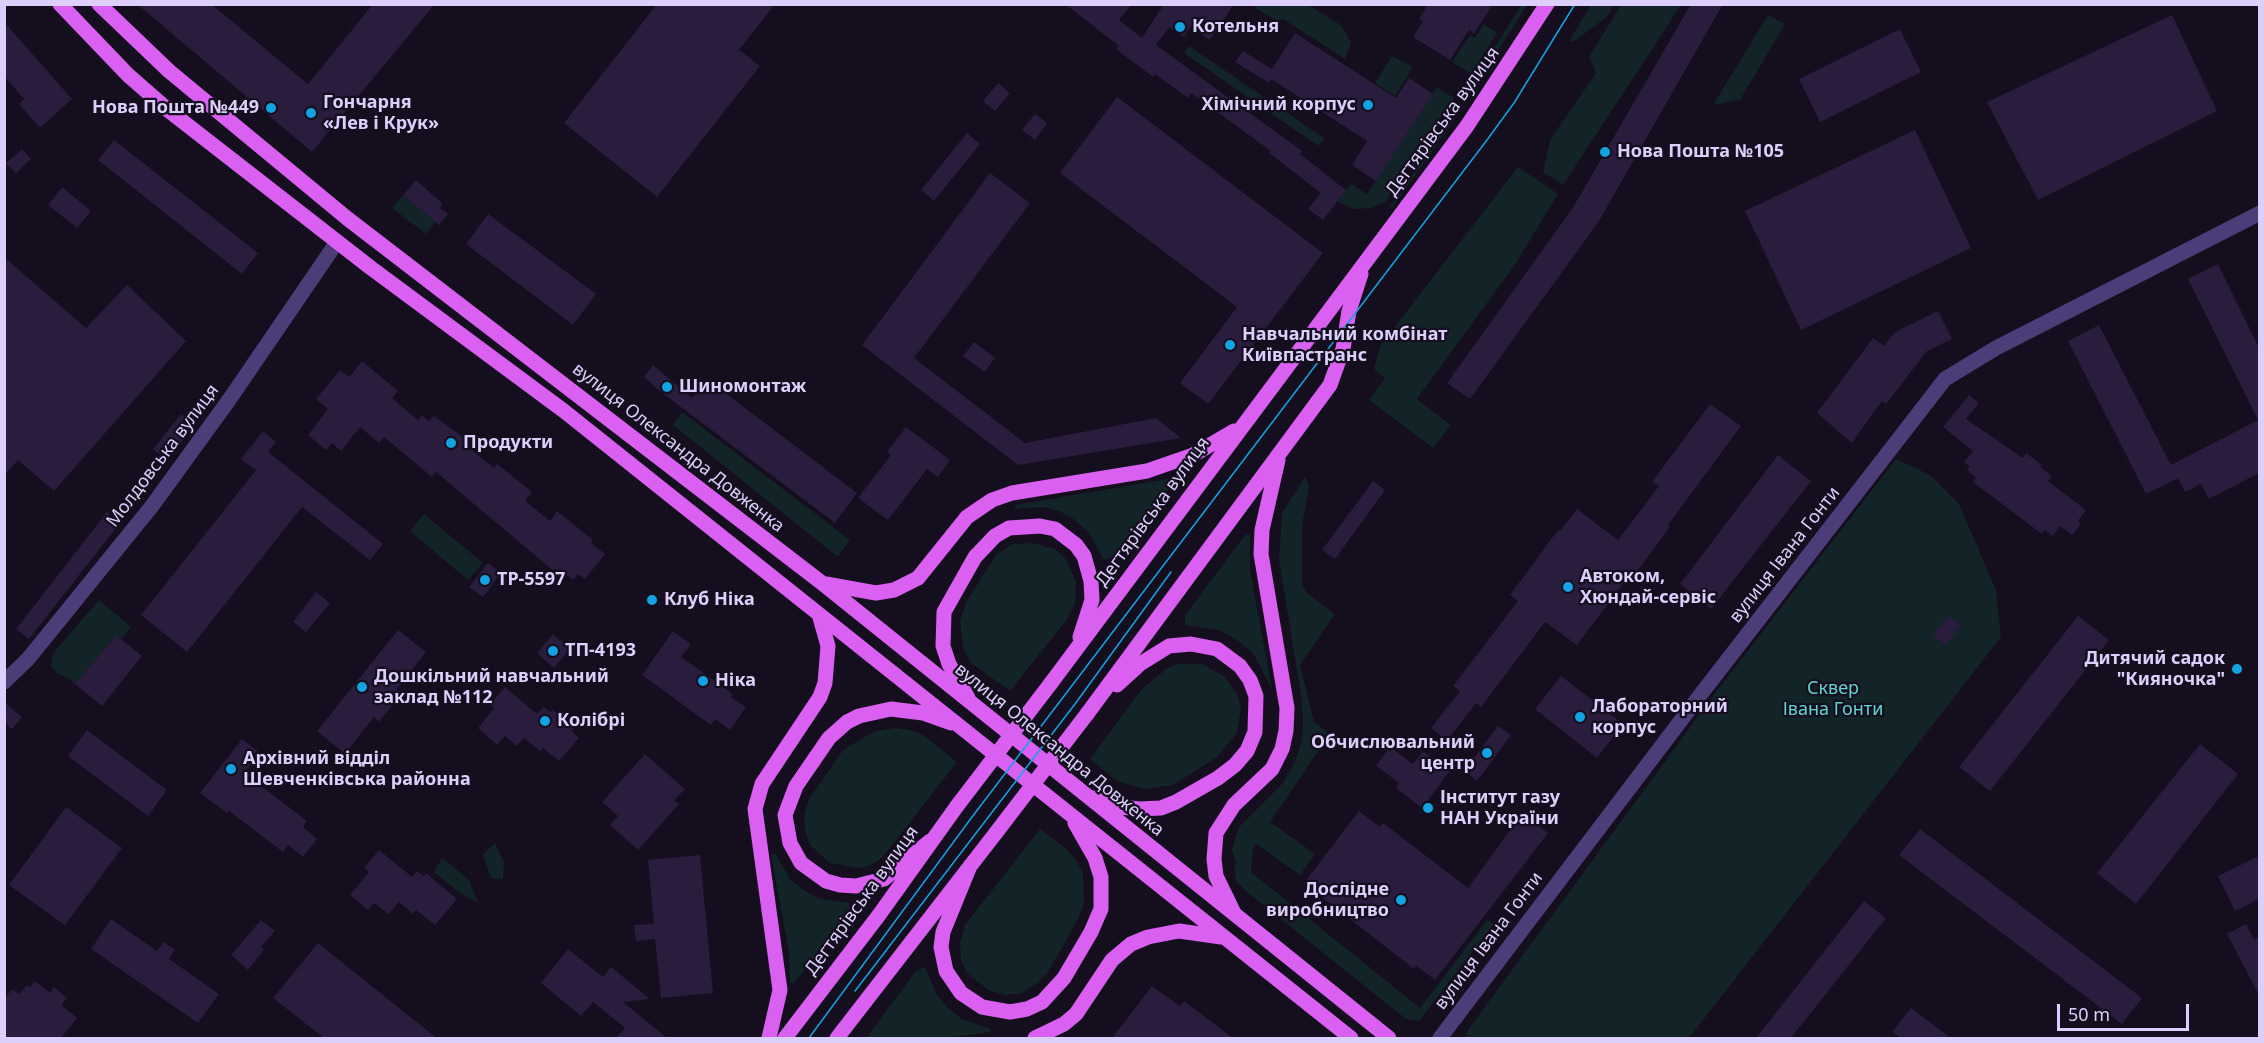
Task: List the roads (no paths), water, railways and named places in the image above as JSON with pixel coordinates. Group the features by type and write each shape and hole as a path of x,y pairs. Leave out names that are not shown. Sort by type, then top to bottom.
{"main road":[{"path":"60,4 128,75 168,110 337,242 564,411 1351,1038"},
{"name":"вулиця Олександра Довженка","path":"99,4 169,71 353,223 822,584 1389,1038"},
{"name":"Дегтярівська вулиця","path":"785,1038 879,915 930,841 1076,651 1241,426 1472,119 1547,4"},
{"path":"837,1038 1087,714 1330,385 1343,349 1349,311 1366,260"},
{"path":"822,584 876,593 894,590 918,578 967,517 992,500 1012,493 1147,471 1193,455 1241,426"},
{"path":"1237,918 1216,876 1215,841 1220,825 1234,805 1272,769 1282,749 1286,731 1287,708 1262,554 1264,521 1280,453"},
{"path":"975,708 946,655 942,627 944,612 982,546 1002,532 1027,525 1055,529 1076,545 1084,556 1091,581 1092,600 1076,651"},
{"path":"769,1038 780,990 755,809 762,784 820,697 825,683 828,646 819,614"},
{"path":"1084,795 1121,807 1140,809 1161,808 1176,802 1218,778 1235,765 1247,751 1255,732 1258,714 1256,696 1240,666 1217,649 1191,644 1169,646 1154,653 1140,663 1087,714"},
{"path":"930,841 884,879 867,884 840,885 826,881 801,863 790,843 785,815 796,786 829,738 859,716 891,709 904,710 923,713 962,727"},
{"path":"970,866 943,932 941,947 946,971 961,993 982,1007 1010,1012 1027,1009 1041,1002 1064,978 1091,932 1101,909 1101,877 1095,858 1070,815"},
{"path":"1035,1038 1064,1024 1076,1014 1112,960 1131,944 1148,937 1179,931 1224,938"}],"street":[{"name":"вулиця Івана Гонти","path":"1440,1038 1686,713 1945,379 1996,348 2259,213"},
{"name":"Молдовська вулиця","path":"4,682 28,659 152,506 236,390 337,242"}],"tram line":[{"path":"809,1038 972,817 1487,140 1514,103 1575,4"},
{"path":"855,991 1075,704 1171,572"}],"place":[{"name":"Котельня","path":"1180,27"},
{"name":"Хімічний корпус","path":"1368,105"},
{"name":"Нова Пошта №449","path":"271,108"},
{"name":"Гончарня «Лев і Крук»","path":"311,113"},
{"name":"Нова Пошта №105","path":"1605,152"},
{"name":"Навчальний комбінат Київпастранс","path":"1230,345"},
{"name":"Шиномонтаж","path":"667,387"},
{"name":"Продукти","path":"451,443"},
{"name":"ТР-5597","path":"485,580"},
{"name":"Автоком, Хюндай-сервіс","path":"1568,587"},
{"name":"Клуб Ніка","path":"652,600"},
{"name":"ТП-4193","path":"553,651"},
{"name":"Дитячий садок \"Кияночка\"","path":"2237,669"},
{"name":"Ніка","path":"703,681"},
{"name":"Дошкільний навчальний заклад №112","path":"362,687"},
{"name":"Лабораторний корпус","path":"1580,717"},
{"name":"Колібрі","path":"545,721"},
{"name":"Обчислювальний центр","path":"1487,753"},
{"name":"Архівний відділ Шевченківська районна","path":"231,769"},
{"name":"Інститут газу НАН України","path":"1428,808"},
{"name":"Дослідне виробництво","path":"1401,900"}],"park label":[{"name":"Сквер Івана Гонти","path":"1833,699"}]}
